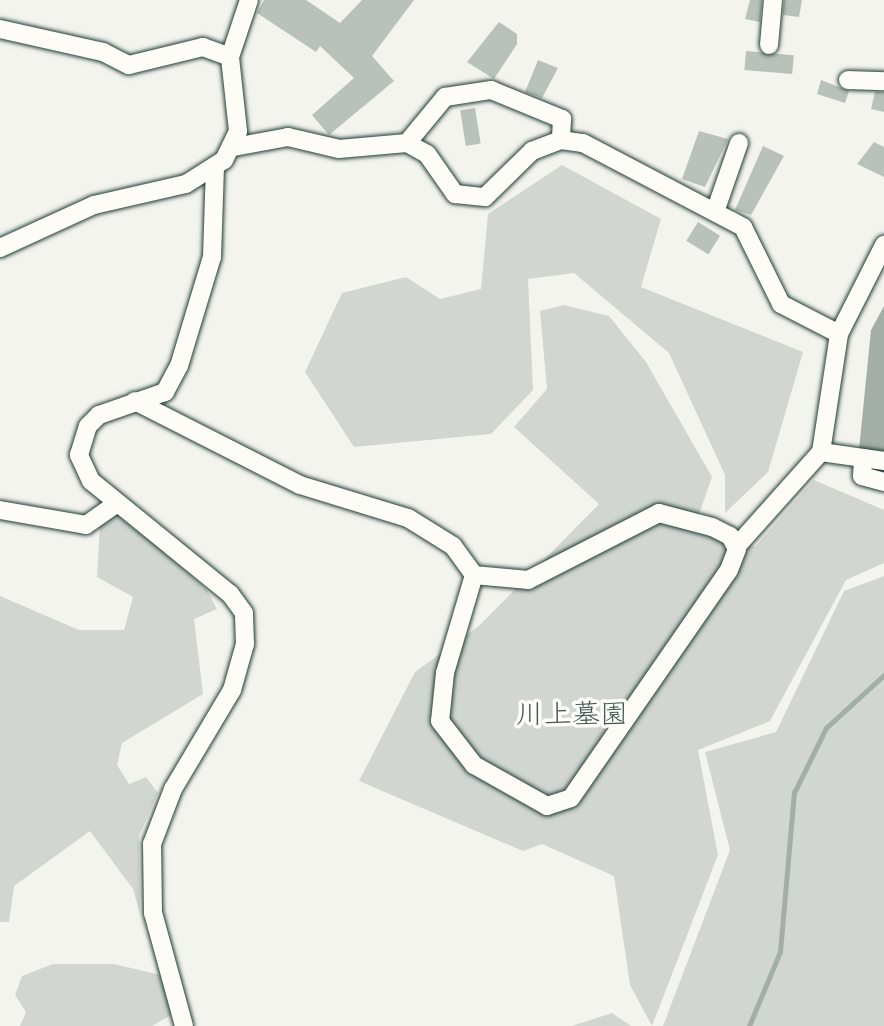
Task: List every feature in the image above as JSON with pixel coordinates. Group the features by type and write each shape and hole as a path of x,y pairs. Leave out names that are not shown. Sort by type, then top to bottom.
{"street":[{"path":"234,147 230,57 249,0"},
{"path":"769,45 773,0"},
{"path":"0,29 103,52 129,65 203,47 230,57"},
{"path":"848,80 884,81"},
{"path":"407,143 445,97 491,90 562,119 561,140"},
{"path":"0,248 93,205 186,184 215,168 234,147 288,136 339,149 407,143 427,155 455,194 485,197 532,151 561,140 606,152 716,209 753,240 781,304 839,334"},
{"path":"716,209 739,143"},
{"path":"184,1026 153,913 152,844 173,789 232,690 247,627 230,594 117,503 84,468 82,441 99,415 165,392 186,351 212,257 215,168"},
{"path":"474,575 444,673 440,721 474,765 558,807 571,798 729,570 736,547 821,452 839,334 884,245"},
{"path":"135,401 300,485 430,528 474,575 527,580 659,513 712,527 736,547"},
{"path":"821,452 884,461"},
{"path":"863,458 862,476 884,482"},
{"path":"0,510 86,525 117,503"}],"green space":[{"path":"562,165 661,219 641,287 803,352 768,472 725,513 725,475 669,353 574,273 528,279 533,390 491,434 354,447 305,372 342,293 406,277 440,299 481,289 488,214"},
{"name":"川上墓園","path":"564,305 609,316 646,362 712,477 696,523 755,547 814,480 884,510 884,563 846,580 770,721 698,750 718,855 652,1026 630,985 614,876 542,844 523,851 359,781 415,672 479,626 599,504 514,427 547,389 540,311"},
{"path":"120,513 207,590 217,609 194,619 203,694 122,743 117,765 129,784 146,777 158,793 139,836 140,914 133,889 90,831 14,886 9,922 0,922 0,596 79,630 124,630 133,597 97,577 100,523"},
{"path":"884,576 884,1026 663,1026 730,850 705,752 776,732 844,591"},
{"path":"53,964 114,964 173,978 180,1010 152,1026 20,1026 26,1012 15,995 22,976"},
{"path":"612,1013 631,1026 572,1026"}],"shaded area":[{"path":"884,306 884,452 859,450 871,330"}],"building":[{"path":"264,0 306,0 340,23 362,0 414,0 372,56 394,81 329,135 312,115 354,78 320,46 316,52 257,13"},
{"path":"750,0 762,0 760,22 745,19"},
{"path":"784,0 802,0 799,17 783,15"},
{"path":"499,22 517,34 517,44 494,79 467,62"},
{"path":"746,51 794,55 792,74 744,70"},
{"path":"538,60 558,68 542,98 525,92"},
{"path":"821,80 849,91 845,103 817,94"},
{"path":"875,92 884,92 884,112 871,109"},
{"path":"475,108 481,144 466,146 460,110"},
{"path":"699,131 728,139 705,187 682,179"},
{"path":"874,142 884,147 884,177 857,164"},
{"path":"763,146 784,156 751,215 735,210"},
{"path":"698,222 720,236 708,254 686,241"}],"waterway":[{"path":"749,1026 780,952 794,793 826,728 884,675"}]}
